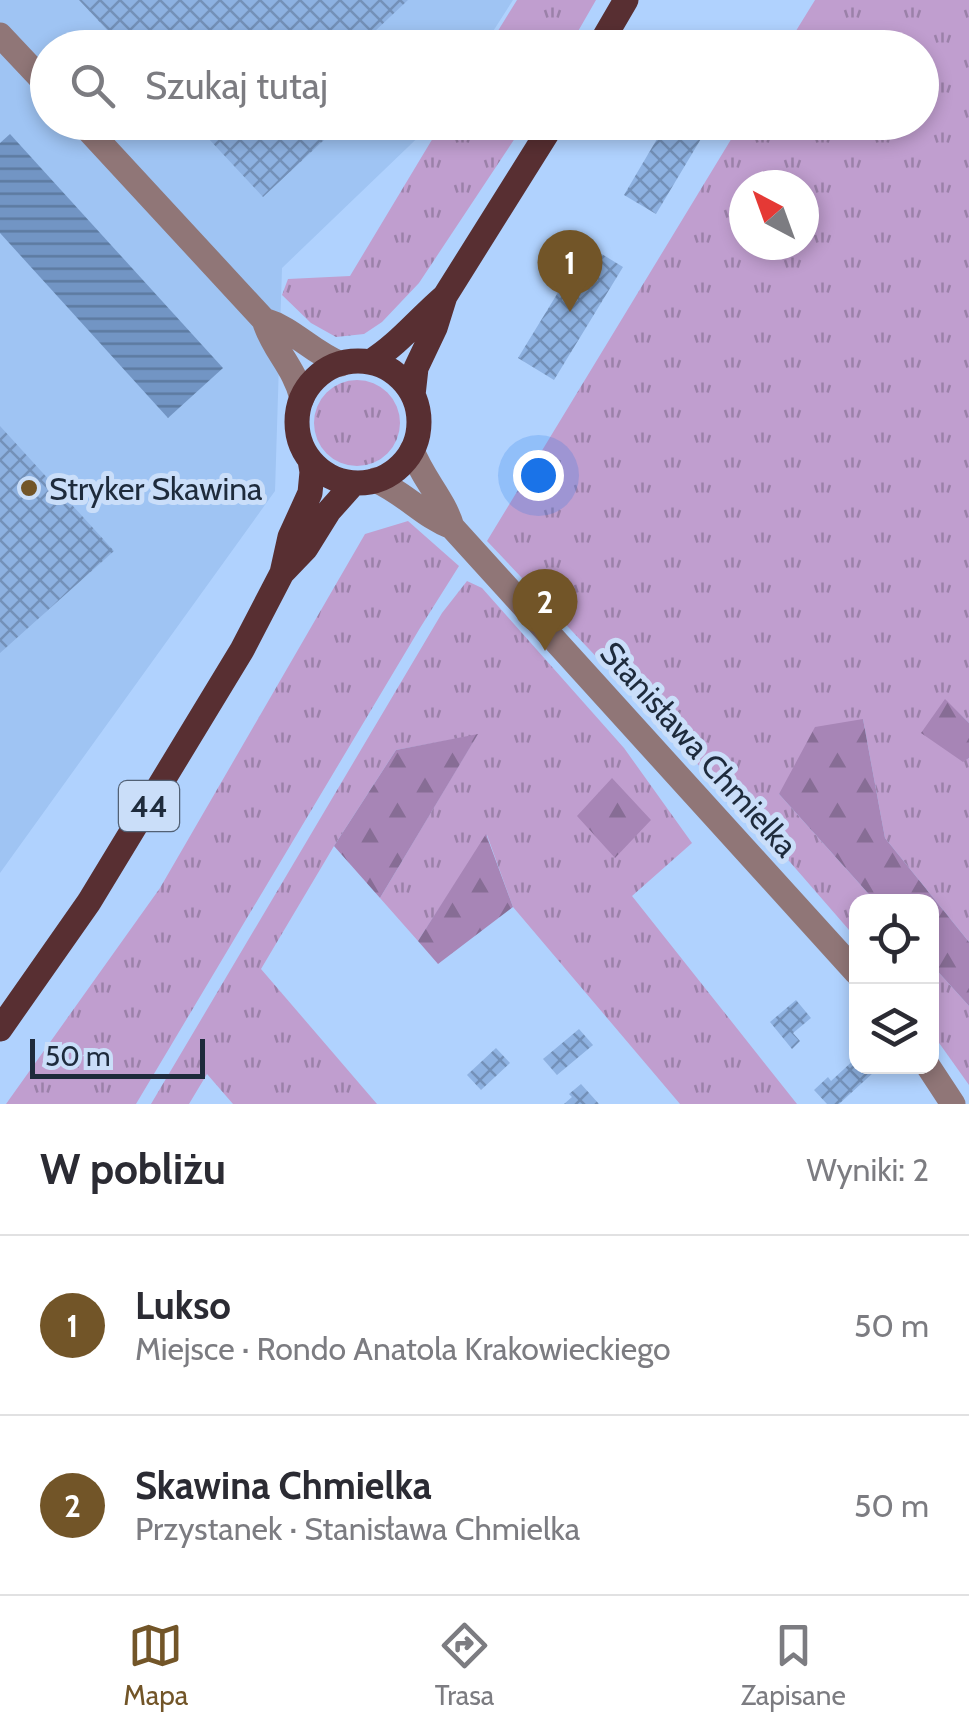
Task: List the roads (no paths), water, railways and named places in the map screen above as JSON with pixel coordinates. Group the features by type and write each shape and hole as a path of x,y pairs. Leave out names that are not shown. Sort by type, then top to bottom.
{"main road":[{"path":"608,30 626,0"},
{"path":"412,450 419,417 413,395 416,368 436,328 445,296 543,140"},
{"path":"370,362 393,347 420,316 445,296"},
{"path":"302,398 318,376 350,362 383,366 413,395"},
{"name":"44","path":"0,1029 138,824 242,650 282,573 290,538 310,492 310,460 297,430 302,398"},
{"name":"44","path":"282,573 306,548 338,500 365,482 397,470 412,450"},
{"path":"310,460 330,476 365,482"}],"street":[{"path":"0,35 30,67"},
{"path":"98,140 264,320 270,338 297,378 302,398"},
{"path":"264,320 284,326 316,352 341,364"},
{"name":"Stanisława Chmielka","path":"412,450 422,473 447,508 452,527 849,964"},
{"name":"Stanisława Chmielka","path":"365,482 401,493 433,520 452,527"},
{"path":"933,1074 953,1104"}],"place":[{"name":"Lukso","path":"570,312"},
{"name":"Stryker Skawina","path":"29,488"},
{"name":"Skawina Chmielka","path":"545,651"}]}
